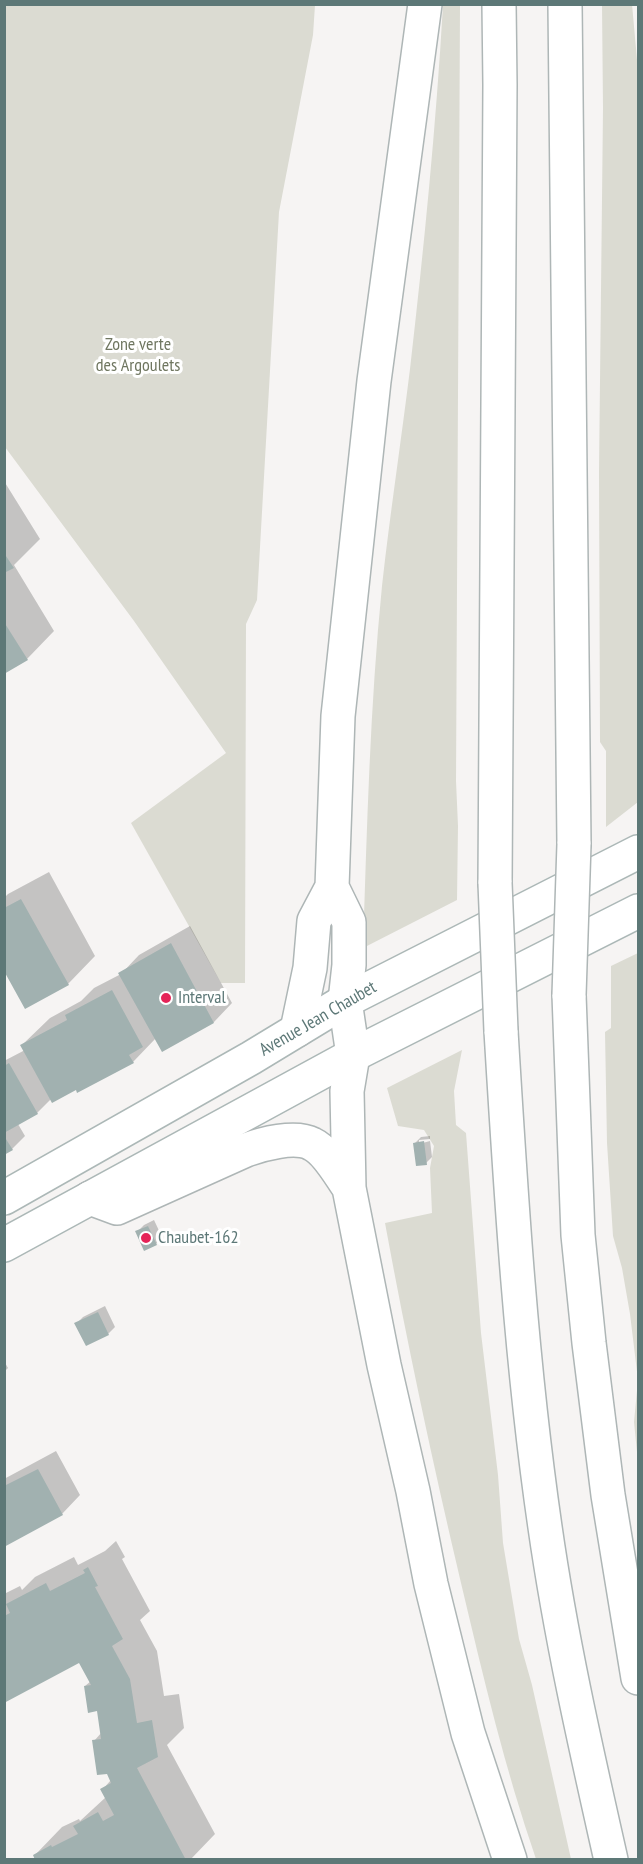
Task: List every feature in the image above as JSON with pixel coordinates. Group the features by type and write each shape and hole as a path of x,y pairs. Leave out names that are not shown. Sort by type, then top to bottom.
{"main road":[{"path":"297,1030 310,968 314,921 332,886 339,704 374,381 425,4"},
{"path":"499,4 495,884 501,1031 515,1252 545,1527 570,1672 611,1860"},
{"path":"565,4 574,844 569,995 578,1235 586,1321 608,1495 639,1678"},
{"name":"Avenue Jean Chaubet","path":"4,1198 251,1058 345,1001 639,852"},
{"path":"332,886 349,922 349,965 345,1001 353,1055 347,1091 349,1188 431,1584 468,1732 510,1860"},
{"path":"4,1245 353,1055 639,911"},
{"path":"90,1198 117,1208 246,1150 290,1140 311,1143 328,1158 349,1188"}],"green space":[{"name":"Zone verte des Argoulets","path":"5,4 315,5 313,35 279,212 257,600 246,624 245,983 221,983 131,823 226,753 134,621 5,447"},
{"path":"632,4 638,71 638,802 606,827 606,751 600,742 602,5"},
{"path":"443,5 460,5 457,900 363,948 378,631 420,278"},
{"path":"638,953 638,1380 630,1314 622,1268 613,1236 607,1143 605,1032 611,1028 611,966"},
{"path":"462,1050 454,1091 456,1125 466,1133 481,1333 498,1475 503,1543 519,1639 532,1685 571,1859 536,1859 504,1757 430,1448 385,1223 432,1213 430,1168 434,1146 424,1130 398,1126 387,1088"},
{"path":"638,1380 638,1462 634,1422"}],"building":[{"path":"4,553 14,568 4,573"},
{"path":"4,622 28,660 4,674"},
{"path":"21,899 69,985 25,1009 4,971 4,908"},
{"name":"Interval","path":"171,943 214,1023 162,1052 118,973"},
{"path":"112,990 143,1047 129,1055 134,1063 77,1093 76,1090 52,1103 20,1045 67,1020 65,1015"},
{"path":"9,1063 38,1114 4,1133 4,1066"},
{"path":"4,1136 13,1150 4,1155"},
{"path":"424,1141 427,1165 416,1166 413,1143"},
{"name":"Chaubet-162","path":"148,1226 157,1245 144,1251 135,1231"},
{"path":"98,1312 109,1335 86,1346 74,1323"},
{"path":"38,1469 63,1515 4,1547 4,1486"},
{"path":"88,1567 98,1586 95,1587 123,1639 112,1646 130,1679 137,1723 152,1720 158,1757 137,1768 186,1860 35,1860 33,1855 78,1834 73,1826 98,1812 103,1821 114,1815 100,1789 111,1783 107,1774 97,1775 92,1740 101,1739 97,1711 88,1713 84,1686 91,1685 79,1663 4,1703 4,1616 10,1613 6,1604 46,1583 50,1591 85,1573 83,1570"}],"place":[{"name":"Interval","path":"166,998"},
{"name":"Chaubet-162","path":"146,1238"}]}
